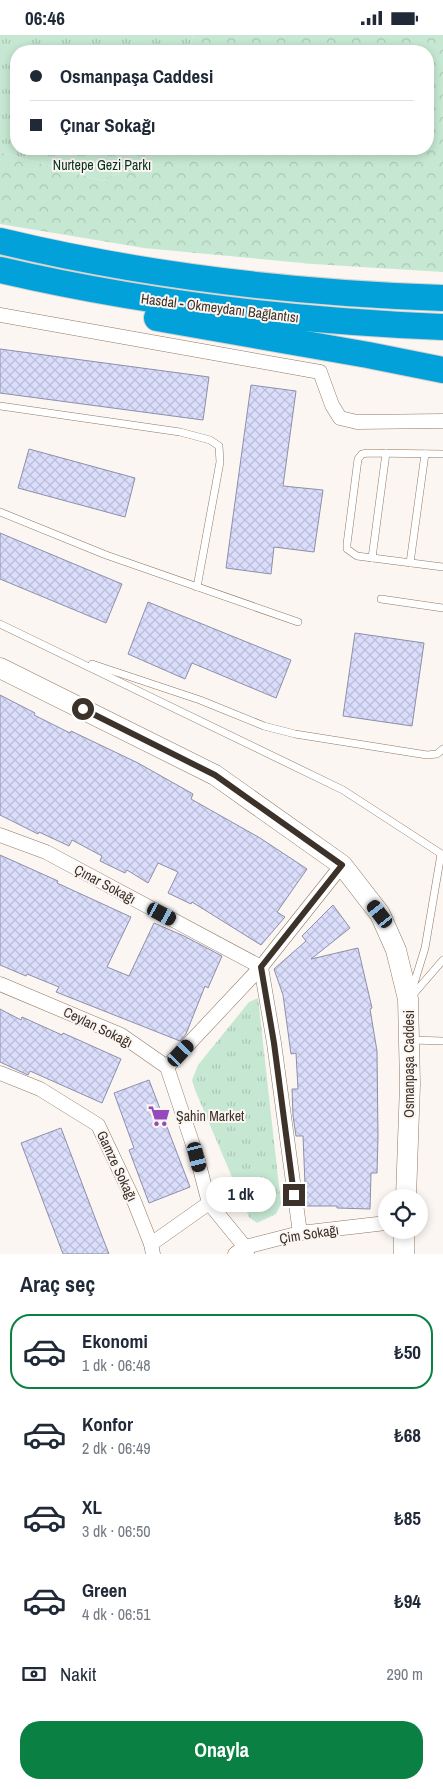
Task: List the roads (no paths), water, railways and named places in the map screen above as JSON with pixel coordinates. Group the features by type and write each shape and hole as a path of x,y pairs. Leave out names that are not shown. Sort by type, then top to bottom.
{"highway":[{"name":"Hasdal - Okmeydanı Bağlantısı","path":"0,241 142,269 246,284 352,294 443,298"},
{"name":"Hasdal - Okmeydanı Bağlantısı","path":"7,272 126,296 250,313 352,323 443,327"},
{"path":"7,272 54,292 105,307 443,370"},
{"path":"368,355 443,357"}],"main road":[{"name":"Osmanpaşa Caddesi","path":"0,668 215,775 342,865 380,914 396,950 408,999 410,1084 406,1189"},
{"path":"404,1239 404,1254"}],"street":[{"path":"0,315 320,372 332,405 340,418 357,422 443,421"},
{"name":"Çınar Sokağı","path":"0,835 46,852 261,967"},
{"path":"243,1252 209,1203 197,1157 167,1067 261,967 342,865"},
{"path":"261,967 274,1043 300,1233"},
{"name":"Ceylan Sokağı","path":"0,984 121,1035 167,1067"},
{"name":"Gamze Sokağı","path":"0,1073 40,1089 98,1125 134,1201 152,1249"},
{"path":"152,1249 209,1203"},
{"name":"Çim Sokağı","path":"243,1252 300,1233 378,1224"}],"lane":[{"path":"0,406 180,433 210,440 219,446 220,462 197,587"},
{"path":"372,558 386,453"},
{"path":"443,454 362,454 358,459 347,537 347,549 357,556 443,567"},
{"path":"410,563 425,454"},
{"path":"0,512 106,555 298,622"},
{"path":"381,599 443,607"},
{"path":"0,625 343,790 442,854 425,948 408,999"},
{"path":"64,655 200,700 264,725 295,734 427,755 437,754 443,749"},
{"path":"408,999 443,960"},
{"path":"410,1041 443,1041"}],"place":[{"name":"Şahin Market","path":"159,1116"}],"park label":[{"name":"Nurtepe Gezi Parkı","path":"102,165"}]}
